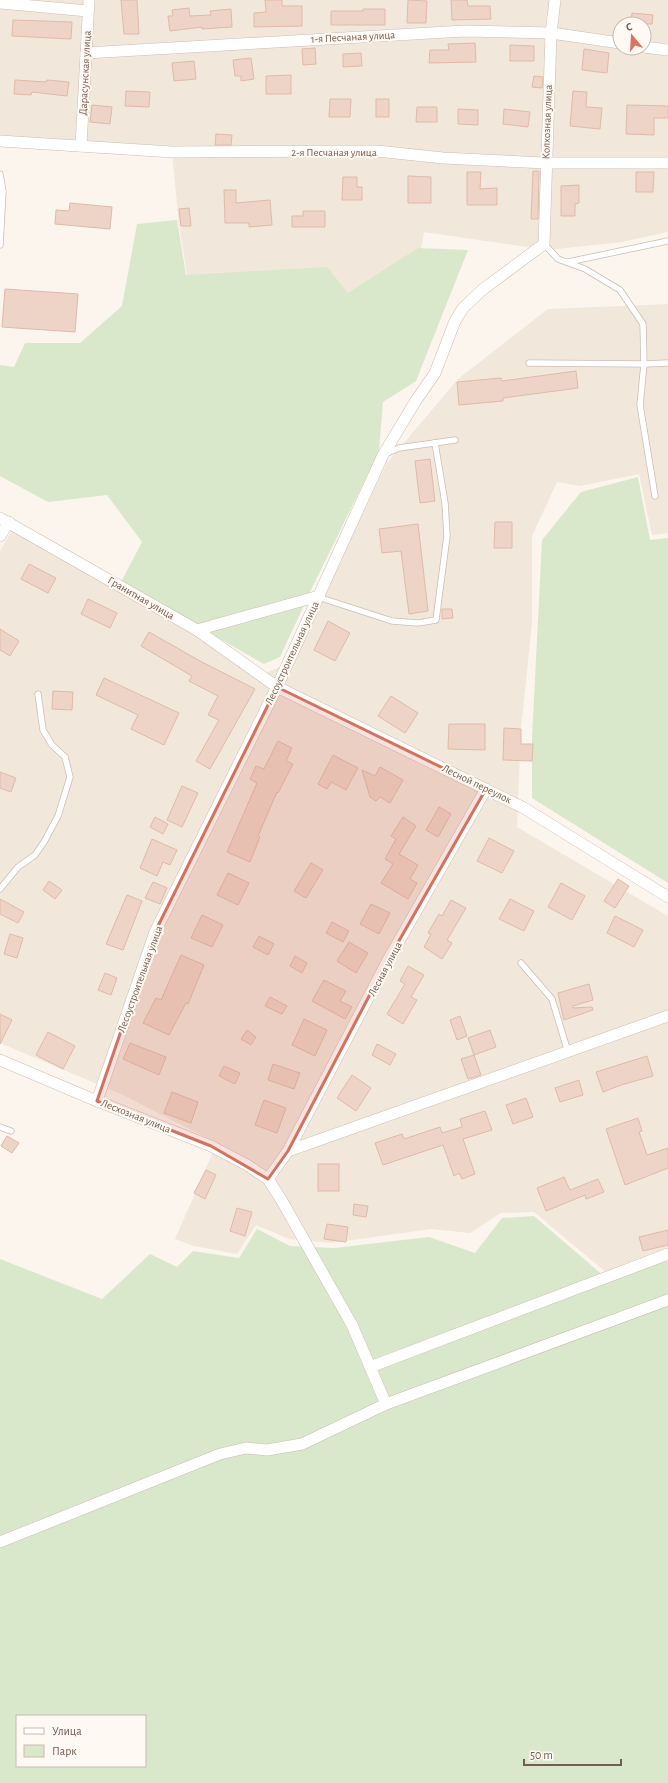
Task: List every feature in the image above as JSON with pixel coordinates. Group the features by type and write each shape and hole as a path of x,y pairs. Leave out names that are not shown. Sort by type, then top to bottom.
{"street":[{"name":"Колхозная улица","path":"544,244 551,33 555,0"},
{"path":"0,3 89,5"},
{"name":"Дарасунская улица","path":"81,146 89,5"},
{"name":"1-я Песчаная улица","path":"86,53 465,31 551,33 612,42"},
{"path":"652,48 668,50"},
{"name":"2-я Песчаная улица","path":"0,141 172,152 377,151 444,158 546,163 668,163"},
{"name":"Лесоустроительная улица","path":"97,1101 155,932 277,687 320,597 383,455 415,402 435,373 455,321 463,308 482,290 544,244"},
{"path":"0,536 4,520"},
{"name":"Гранитная улица","path":"4,520 196,630 277,687"},
{"path":"196,630 320,597"},
{"name":"Лесной переулок","path":"277,687 524,808 668,897"},
{"name":"Лесная улица","path":"268,1179 288,1151 388,960 486,789"},
{"path":"288,1151 668,1016"},
{"name":"Лесхозная улица","path":"0,1060 97,1101 211,1146 247,1165 268,1179"},
{"path":"268,1179 352,1325 386,1404"},
{"path":"370,1367 668,1254"},
{"path":"0,1542 220,1454 246,1448 267,1450 302,1444 386,1404 668,1300"}],"lane":[{"path":"0,174 3,191 0,245"},
{"path":"567,262 668,242"},
{"path":"544,244 558,259 585,269 620,290 643,324 644,364 640,405 655,496"},
{"path":"529,363 668,363"},
{"path":"383,455 399,448 455,440"},
{"path":"320,597 392,621 418,623 436,620 447,536 445,503 434,443"},
{"path":"0,889 18,867 35,855 44,842 58,816 70,776 65,757 52,745 43,730 38,694"},
{"path":"521,963 552,999 568,1052"},
{"path":"0,1127 11,1131"}],"highlighted area":[{"path":"277,687 486,789 388,960 288,1151 268,1179 211,1146 97,1101 155,932"}],"shaded area":[{"path":"0,0 668,0 668,232 622,242 548,250 424,232 420,253 350,298 188,280 179,225 172,152 0,141"},
{"path":"668,304 668,533 652,535 639,474 580,486 557,482 532,536 532,623 521,729 517,827 668,916 668,1251 607,1273 534,1212 501,1213 470,1233 431,1229 331,1243 289,1239 256,1225 237,1254 194,1246 175,1239 217,1143 123,1095 0,1043 0,551 13,529 263,674 290,663 387,463 458,379 548,309"}],"green space":[{"path":"177,220 186,275 327,267 348,293 418,248 468,250 416,381 383,402 379,451 280,657 264,664 121,582 142,542 107,495 48,502 0,476 0,365 14,367 25,343 80,343 122,306 137,224"},
{"path":"638,477 650,540 668,538 668,883 532,798 532,738 542,540 581,492"},
{"path":"534,1216 606,1278 668,1256 668,1783 0,1783 0,1259 102,1299 150,1254 177,1267 193,1251 239,1258 257,1229 290,1246 334,1248 429,1237 475,1253 502,1218"}],"building":[{"path":"121,0 137,0 139,34 124,34"},
{"path":"265,0 282,0 282,6 302,6 302,26 254,27 254,13 266,12"},
{"path":"408,0 427,1 426,23 407,23"},
{"path":"451,0 467,0 468,6 490,6 491,19 452,20"},
{"path":"189,8 190,16 211,15 210,11 231,9 232,27 202,29 202,27 170,31 168,16 173,16 172,10"},
{"path":"363,9 385,9 385,25 331,25 331,11 363,11"},
{"path":"632,13 653,15 652,24 652,16 632,16"},
{"path":"13,20 72,22 71,39 12,36"},
{"path":"475,43 476,62 429,63 430,50 449,50 448,44"},
{"path":"510,45 534,46 534,61 510,61"},
{"path":"315,48 316,64 303,65 302,49"},
{"path":"584,49 609,53 607,73 582,70"},
{"path":"361,53 362,66 343,67 343,54"},
{"path":"251,58 254,79 241,81 241,76 235,76 233,60"},
{"path":"194,61 196,79 174,81 172,63"},
{"path":"291,75 291,94 266,94 266,76"},
{"path":"534,76 543,77 542,88 532,87"},
{"path":"15,80 69,82 67,96 32,92 31,95 14,94"},
{"path":"126,91 150,92 149,107 125,106"},
{"path":"573,91 587,92 586,107 602,108 600,129 570,126"},
{"path":"330,99 351,99 350,117 329,117"},
{"path":"376,99 389,99 389,117 376,117"},
{"path":"92,105 112,107 110,124 90,122"},
{"path":"627,105 668,106 668,118 654,118 654,135 626,134"},
{"path":"417,107 437,107 437,122 416,122"},
{"path":"458,109 478,110 478,125 458,124"},
{"path":"504,109 530,112 528,127 503,124"},
{"path":"216,134 232,135 231,145 215,145"},
{"path":"533,171 539,171 538,219 531,219"},
{"path":"467,172 481,172 480,189 497,188 497,205 467,205"},
{"path":"636,172 654,172 653,192 636,192"},
{"path":"408,176 431,177 431,203 408,203"},
{"path":"343,177 357,177 357,187 362,187 362,200 342,200"},
{"path":"579,185 579,203 575,204 575,216 561,216 561,186"},
{"path":"224,190 236,190 236,203 270,200 272,225 249,227 249,223 225,223"},
{"path":"70,203 112,207 110,229 55,224 56,210 69,211"},
{"path":"189,208 191,226 181,226 179,209"},
{"path":"303,211 325,211 325,227 292,227 292,216 303,216"},
{"path":"5,289 78,294 75,332 2,327"},
{"path":"576,371 578,388 503,398 503,401 459,405 457,382 501,378 502,381"},
{"path":"430,459 435,501 420,503 415,461"},
{"path":"495,522 512,522 512,548 494,548"},
{"path":"418,524 428,611 409,614 401,551 382,553 379,529"},
{"path":"29,564 56,578 48,593 21,579"},
{"path":"88,599 117,613 110,628 81,614"},
{"path":"442,609 452,609 453,618 442,619"},
{"path":"328,621 350,633 335,661 314,650"},
{"path":"0,629 19,641 10,656 0,650"},
{"path":"149,632 200,661 255,689 210,769 196,761 219,720 208,715 218,696 189,681 192,676 141,646"},
{"path":"104,678 179,713 164,745 131,729 138,715 96,695"},
{"path":"53,691 73,692 72,710 52,709"},
{"path":"391,696 418,713 405,733 378,716"},
{"path":"449,724 485,724 485,750 448,749"},
{"path":"504,728 521,729 521,744 533,744 532,761 503,760"},
{"path":"278,741 292,748 286,761 293,764 278,793 277,792 258,836 260,837 250,862 227,852 257,783 250,779 256,766 264,769"},
{"path":"333,755 358,768 346,790 331,782 327,789 318,784"},
{"path":"380,767 403,780 390,803 380,797 376,801 370,797 362,770 375,776"},
{"path":"0,772 16,778 11,792 0,788"},
{"path":"182,786 198,793 182,827 167,820"},
{"path":"439,807 451,814 438,837 426,830"},
{"path":"155,817 168,824 163,834 150,827"},
{"path":"403,817 416,826 399,854 418,865 410,879 417,883 408,899 381,883 393,864 385,859 396,839 391,836"},
{"path":"489,838 514,851 502,873 477,861"},
{"path":"152,839 177,850 170,865 163,862 157,876 140,868"},
{"path":"311,863 323,870 306,898 294,891"},
{"path":"228,873 249,883 238,905 217,895"},
{"path":"618,879 629,886 615,908 604,901"},
{"path":"49,881 62,890 55,899 43,890"},
{"path":"153,882 167,888 160,904 145,898"},
{"path":"561,883 585,896 572,920 548,907"},
{"path":"127,895 142,901 123,950 106,944"},
{"path":"0,899 24,912 18,923 0,914"},
{"path":"510,899 534,911 524,931 499,919"},
{"path":"451,900 466,908 447,940 452,943 442,959 424,947 431,934 428,933 439,914 442,916"},
{"path":"371,904 390,913 379,934 360,924"},
{"path":"202,915 223,925 212,947 191,938"},
{"path":"615,916 643,930 634,947 607,933"},
{"path":"332,922 349,931 343,942 326,933"},
{"path":"10,934 23,938 17,958 4,954"},
{"path":"259,936 274,944 268,955 253,947"},
{"path":"349,942 368,953 356,973 337,961"},
{"path":"181,955 204,965 188,1004 186,1003 169,1035 143,1023 156,998 161,1000"},
{"path":"295,956 307,963 302,973 290,966"},
{"path":"408,966 424,975 411,997 417,1000 403,1024 387,1014 405,984 400,981"},
{"path":"105,973 117,978 111,995 98,990"},
{"path":"324,980 346,991 340,1001 352,1007 345,1019 312,1001"},
{"path":"589,984 593,1000 573,1006 573,1008 592,1007 593,1010 564,1020 558,993"},
{"path":"270,997 287,1006 282,1014 265,1006"},
{"path":"0,1014 12,1020 0,1044"},
{"path":"460,1016 467,1036 457,1040 450,1020"},
{"path":"304,1019 327,1030 315,1056 292,1045"},
{"path":"247,1030 256,1037 251,1045 241,1039"},
{"path":"490,1030 496,1047 474,1055 468,1038"},
{"path":"48,1032 75,1046 63,1069 36,1055"},
{"path":"130,1043 166,1057 159,1075 123,1059"},
{"path":"377,1044 396,1054 390,1065 372,1055"},
{"path":"474,1055 481,1075 468,1079 461,1059"},
{"path":"647,1056 653,1076 603,1092 596,1072"},
{"path":"273,1064 300,1073 294,1089 268,1080"},
{"path":"224,1066 240,1073 235,1084 219,1076"},
{"path":"352,1075 371,1088 356,1111 337,1098"},
{"path":"579,1080 583,1095 560,1102 555,1088"},
{"path":"172,1092 198,1102 191,1123 164,1113"},
{"path":"526,1098 533,1117 513,1124 506,1105"},
{"path":"264,1100 286,1108 277,1133 255,1125"},
{"path":"485,1111 492,1130 463,1139 475,1174 462,1179 459,1173 454,1176 443,1145 383,1165 375,1143 402,1134 404,1139 440,1127 442,1133 462,1127 460,1119"},
{"path":"638,1118 642,1131 639,1132 647,1155 668,1148 668,1168 625,1185 606,1129"},
{"path":"7,1136 19,1143 12,1153 1,1146"},
{"path":"318,1164 339,1164 339,1191 318,1191"},
{"path":"206,1170 216,1175 205,1199 194,1193"},
{"path":"564,1177 570,1190 598,1179 604,1192 586,1199 585,1195 546,1211 537,1188"},
{"path":"354,1204 368,1206 366,1217 353,1215"},
{"path":"237,1208 252,1212 245,1236 230,1231"},
{"path":"327,1224 348,1227 346,1242 324,1239"},
{"path":"668,1230 668,1245 643,1251 639,1237"}]}
